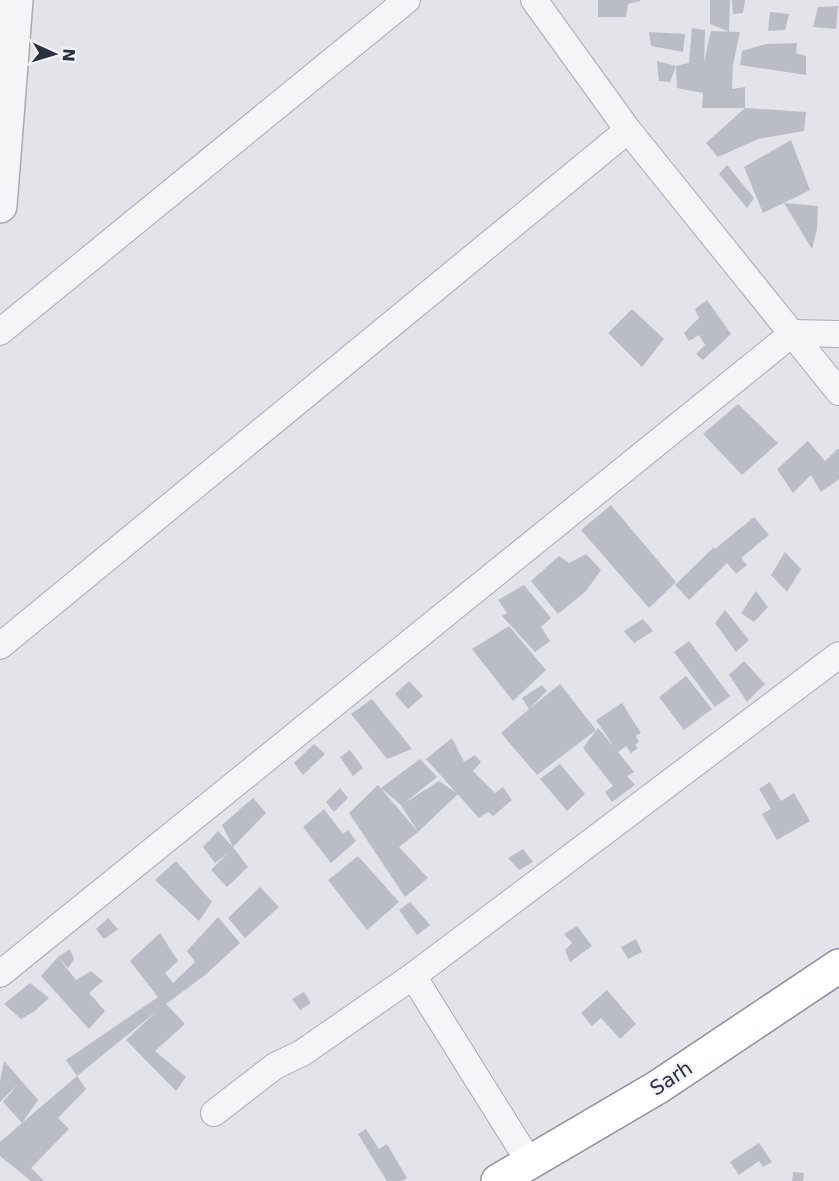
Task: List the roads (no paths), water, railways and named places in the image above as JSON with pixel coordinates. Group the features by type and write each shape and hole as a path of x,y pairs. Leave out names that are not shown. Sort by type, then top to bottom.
{"highway":[{"name":"Sarh","path":"530,1172 839,966"},
{"name":"Sarh","path":"498,1181 530,1172 704,1079 839,989"}],"street":[{"path":"0,332 407,0"},
{"path":"534,0 628,130 839,392"},
{"path":"0,206 22,6"},
{"path":"0,646 628,130"},
{"path":"0,974 792,333 839,334"},
{"path":"214,1113 275,1066 302,1053 413,976 839,655"},
{"path":"413,976 530,1172"}]}
